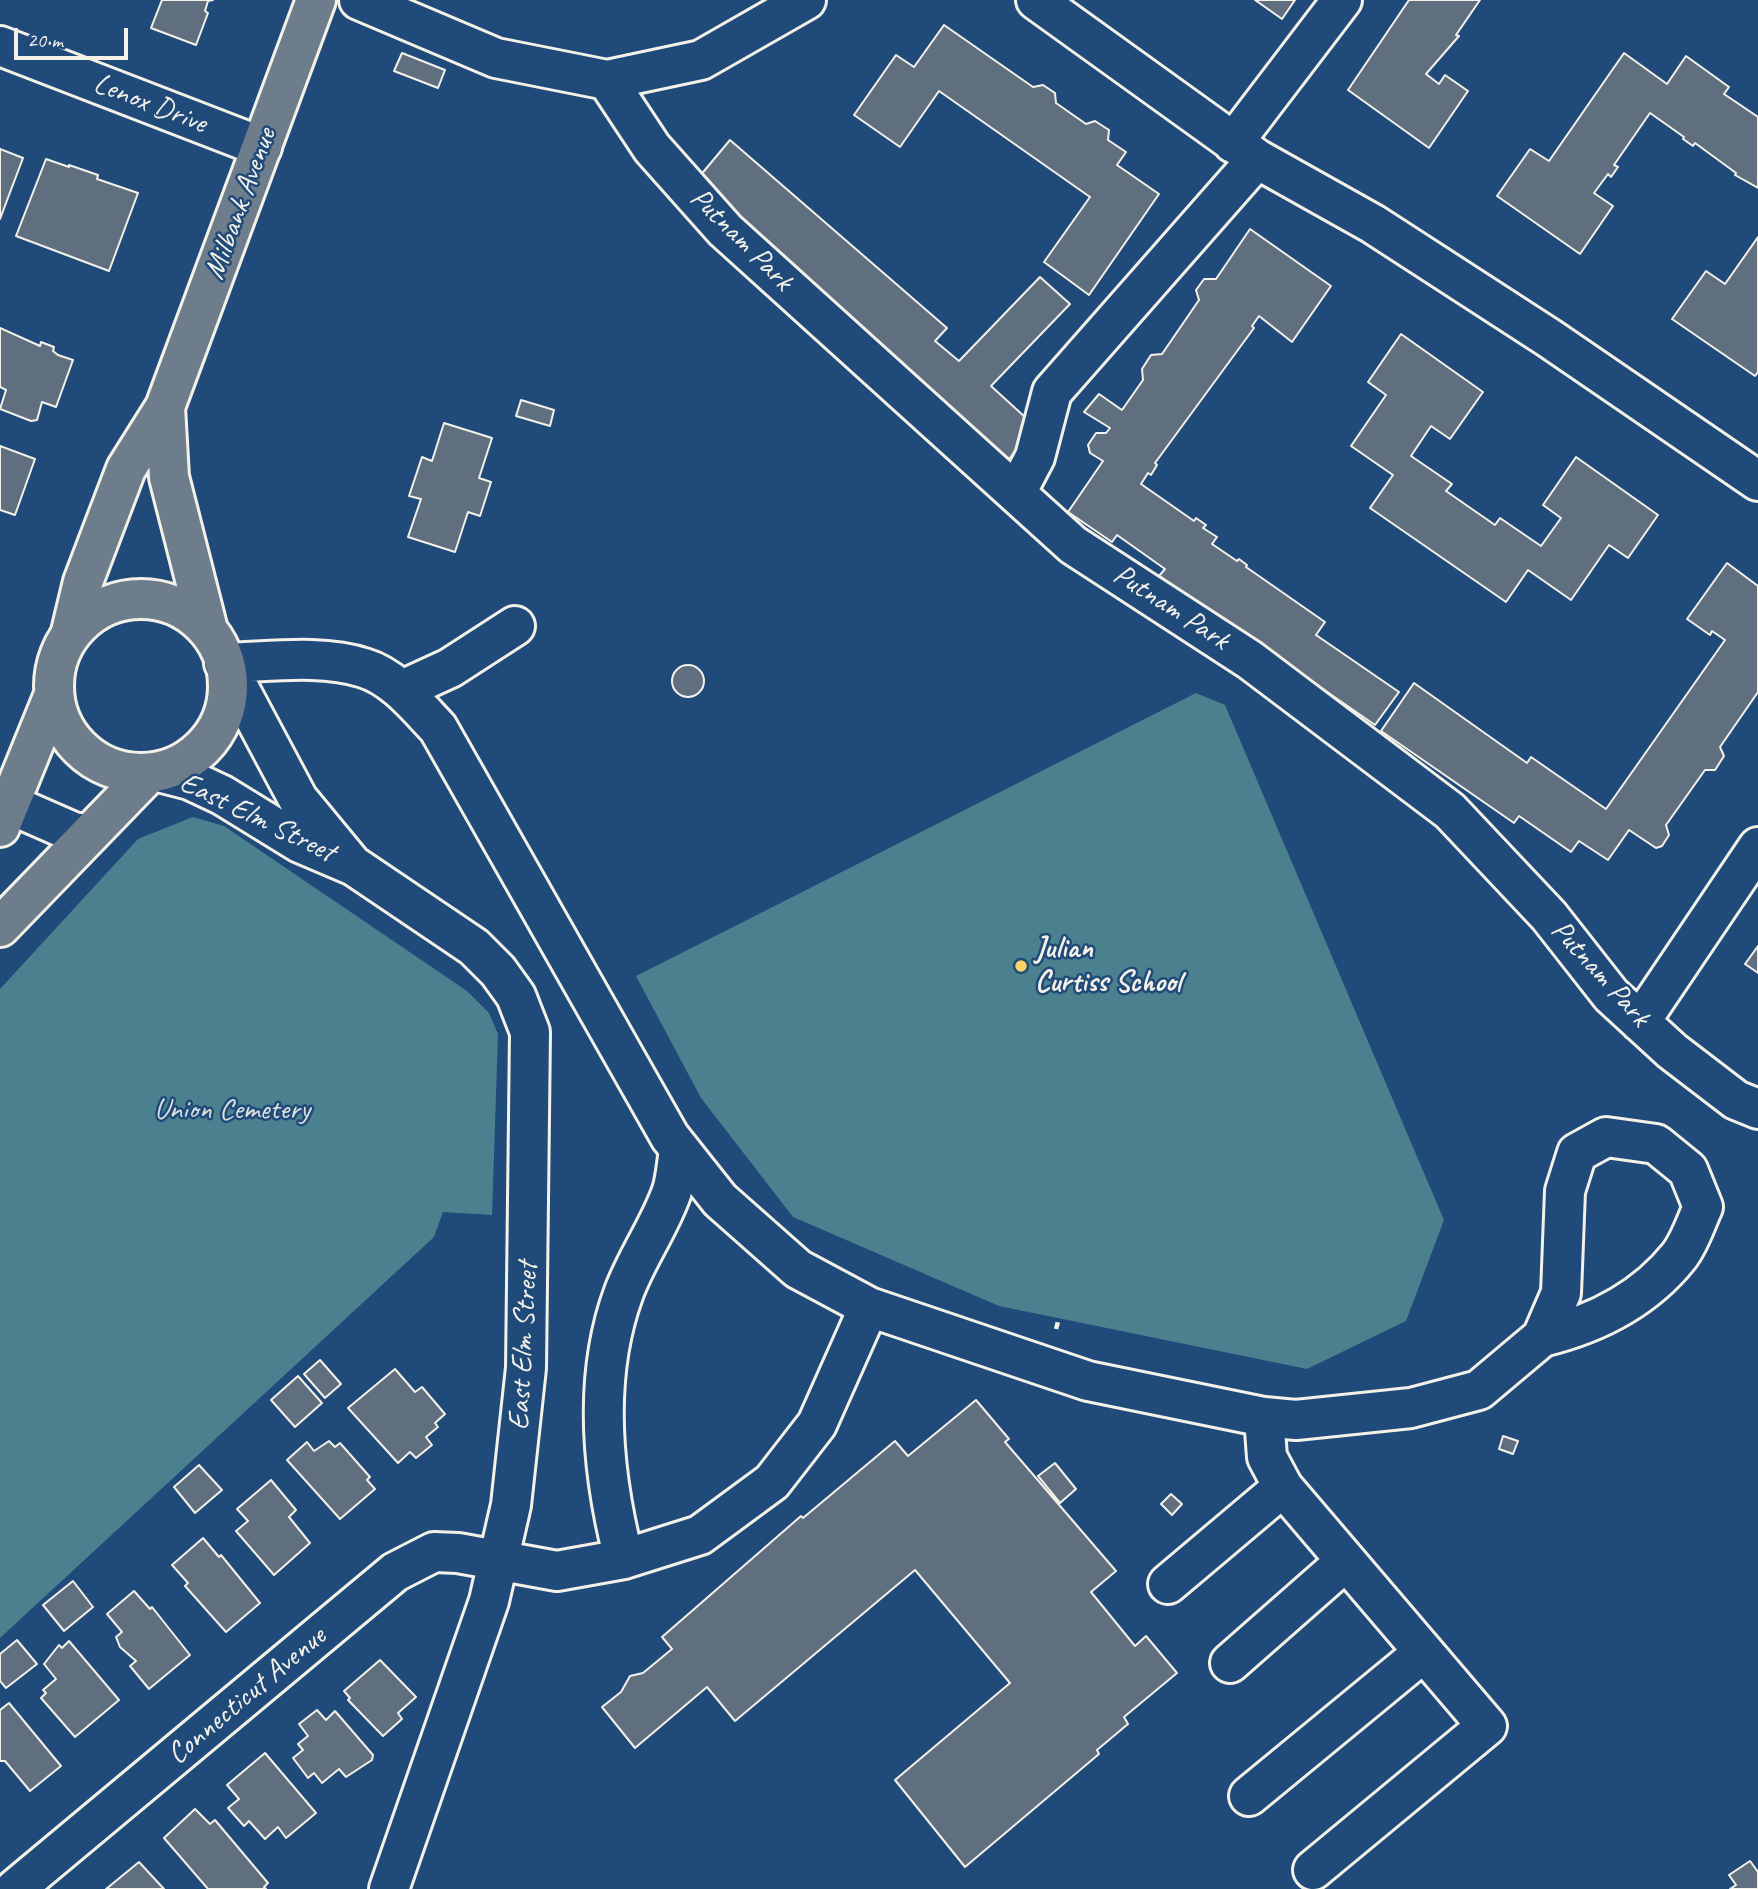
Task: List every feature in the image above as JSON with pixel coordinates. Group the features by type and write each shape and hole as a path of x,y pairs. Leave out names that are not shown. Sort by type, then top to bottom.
{"main road":[{"name":"Milbank Avenue","path":"71,632 83,582 126,469 165,407 316,0"},
{"name":"Milbank Avenue","path":"165,407 169,477 220,656"},
{"path":"142,598 167,603 191,614 220,656 225,711 210,740 196,755 171,769 154,773 121,772 92,760 71,741 58,716 53,696 53,677 58,654 71,632 90,614 120,601 142,598"},
{"path":"3,810 53,696"},
{"path":"0,927 88,834 154,773"}],"street":[{"path":"359,0 496,58 607,80 701,60 806,0"},
{"path":"1036,0 1245,151 1373,224 1549,338 1758,481"},
{"path":"1016,493 1035,457 1052,392 1245,151 1342,0"},
{"name":"Lenox Drive","path":"0,46 262,147"},
{"name":"Putnam Park","path":"607,80 652,148 725,230 1073,545 1250,660 1450,811 1549,916 1611,995 1672,1051 1736,1100 1758,1109"},
{"path":"402,690 450,668 515,626"},
{"path":"220,656 323,662 364,668 402,690 438,728 670,1138 720,1200 798,1269 869,1307 1087,1381 1264,1417 1296,1420 1412,1408 1479,1390 1542,1337 1581,1327 1641,1295 1681,1254 1703,1207 1688,1170 1656,1144 1606,1138 1577,1153 1565,1191 1561,1293 1542,1337"},
{"name":"East Elm Street","path":"220,656 298,799 354,866"},
{"name":"East Elm Street","path":"154,773 190,780 222,795 300,843 354,866 474,947 498,971 516,996 530,1032 526,1368 519,1446 499,1562 489,1601 389,1889"},
{"path":"3,810 73,832 88,834"},
{"path":"1640,1022 1758,847"},
{"path":"624,1559 608,1493 604,1455 605,1387 610,1339 624,1292 672,1190 679,1149"},
{"name":"Connecticut Avenue","path":"15,1889 395,1572 434,1552 458,1553 557,1571 624,1559 700,1535 772,1482 817,1424 869,1307"},
{"path":"1264,1417 1267,1457 1283,1486 1488,1726 1312,1870"},
{"path":"1168,1584 1283,1486"},
{"path":"1230,1663 1346,1561"},
{"path":"1249,1796 1424,1652"}],"green space":[{"path":"1196,693 1225,705 1444,1220 1406,1321 1307,1369 999,1306 793,1217 701,1098 636,976"},
{"name":"Union Cemetery","path":"193,817 224,826 467,991 489,1013 498,1034 492,1215 443,1212 434,1237 0,1638 0,989 138,839"}],"building":[{"path":"162,0 213,0 208,1 205,11 208,13 196,45 151,28"},
{"path":"1255,0 1295,0 1282,19"},
{"path":"1409,0 1480,0 1456,35 1459,36 1426,74 1439,84 1445,75 1468,91 1429,148 1348,90"},
{"path":"944,25 1033,87 1043,85 1055,93 1056,103 1086,124 1095,121 1109,130 1108,140 1126,152 1117,165 1159,194 1089,295 1044,262 1090,197 939,91 900,147 854,115 896,55 914,67"},
{"path":"402,53 445,70 438,88 394,71"},
{"path":"1624,53 1667,84 1686,56 1729,87 1724,94 1758,117 1758,188 1735,175 1736,173 1695,143 1693,146 1650,113 1614,165 1618,167 1611,177 1608,174 1594,193 1613,206 1580,254 1497,196 1530,149 1549,161"},
{"path":"730,140 947,328 935,341 959,361 1040,277 1070,304 991,386 1037,428 1009,459 694,183"},
{"path":"0,149 23,158 0,219"},
{"path":"46,159 98,175 97,179 138,193 109,271 16,236"},
{"path":"1250,229 1331,286 1292,342 1259,316 1252,326 1254,328 1155,463 1157,465 1151,475 1148,473 1141,484 1194,521 1196,518 1206,525 1203,528 1217,537 1212,544 1237,561 1239,559 1246,567 1325,622 1316,635 1399,692 1375,725 1159,576 1165,569 1117,535 1112,542 1068,512 1103,461 1090,453 1088,445 1096,433 1106,433 1110,428 1084,412 1099,394 1122,410 1143,380 1142,369 1151,355 1162,354 1199,300 1196,290 1204,279 1216,279"},
{"path":"1758,237 1758,372 1755,376 1672,319 1706,271 1725,284"},
{"path":"0,328 40,346 41,342 54,347 53,351 58,355 73,360 56,407 42,402 37,420 31,421 0,409 6,390 0,387"},
{"path":"1401,334 1483,392 1450,439 1431,426 1411,456 1452,484 1446,491 1495,525 1500,518 1541,546 1561,518 1543,505 1576,457 1658,515 1628,558 1609,545 1571,600 1528,570 1506,602 1370,508 1393,475 1351,446 1386,395 1368,382"},
{"path":"521,400 554,410 550,426 516,416"},
{"path":"444,423 492,438 479,478 491,482 480,516 468,512 455,552 408,537 421,499 409,496 422,457 432,461"},
{"path":"0,446 35,459 15,515 0,510"},
{"path":"1727,563 1758,586 1758,692 1720,747 1724,756 1715,770 1705,770 1666,825 1669,835 1662,846 1656,848 1629,830 1608,860 1579,841 1571,852 1519,816 1514,823 1381,731 1414,683 1527,763 1531,757 1606,809 1725,640 1712,631 1710,635 1687,619"},
{"path":"688,665 699,670 704,681 699,692 688,697 677,692 672,681 677,670"},
{"path":"1758,946 1758,973 1745,964"},
{"path":"320,1360 341,1384 325,1398 304,1374"},
{"path":"395,1369 415,1392 422,1387 445,1414 435,1423 438,1427 426,1437 432,1445 416,1458 410,1452 398,1463 348,1408"},
{"path":"298,1376 322,1403 295,1427 271,1400"},
{"path":"976,1400 1009,1439 1005,1442 1116,1571 1091,1592 1135,1646 1146,1636 1177,1673 1124,1717 1128,1724 1097,1750 1099,1754 965,1867 895,1780 1010,1683 915,1570 735,1721 707,1687 635,1748 602,1707 621,1692 630,1676 643,1673 672,1649 662,1637 801,1516 803,1518 895,1441 908,1456"},
{"path":"1503,1436 1518,1441 1513,1454 1499,1449"},
{"path":"329,1441 335,1447 340,1443 370,1477 367,1480 375,1489 340,1519 287,1460 307,1442 314,1451"},
{"path":"1055,1463 1076,1489 1060,1503 1038,1476"},
{"path":"199,1465 222,1490 195,1513 174,1487"},
{"path":"271,1480 296,1510 289,1517 310,1543 274,1575 236,1531 248,1521 237,1509"},
{"path":"1171,1494 1182,1504 1172,1515 1161,1504"},
{"path":"203,1538 219,1557 221,1555 260,1603 226,1632 185,1586 188,1583 172,1565"},
{"path":"73,1581 93,1607 64,1631 43,1605"},
{"path":"134,1591 150,1609 152,1607 190,1655 149,1689 130,1666 136,1661 120,1647 116,1637 122,1632 107,1614"},
{"path":"17,1640 37,1664 6,1688 0,1681 0,1654"},
{"path":"69,1641 119,1700 75,1737 41,1698 46,1693 43,1690 56,1679 44,1664 59,1645 62,1648"},
{"path":"380,1660 416,1697 398,1713 402,1719 383,1736 348,1700 350,1698 344,1691"},
{"path":"9,1703 61,1766 30,1791 5,1761 0,1761 0,1710"},
{"path":"317,1710 326,1720 335,1711 373,1755 372,1760 346,1777 339,1769 322,1783 314,1773 308,1778 293,1758 303,1750 298,1744 308,1736 299,1724"},
{"path":"265,1753 316,1813 286,1838 278,1827 265,1839 249,1821 244,1826 228,1808 239,1799 227,1785"},
{"path":"195,1809 210,1824 215,1820 268,1883 264,1887 266,1889 208,1889 164,1838"},
{"path":"1750,1861 1758,1872 1758,1889 1730,1889 1736,1885 1729,1875"},
{"path":"139,1862 164,1889 106,1889"}],"place":[{"name":"Julian Curtiss School","path":"1021,966"}]}
